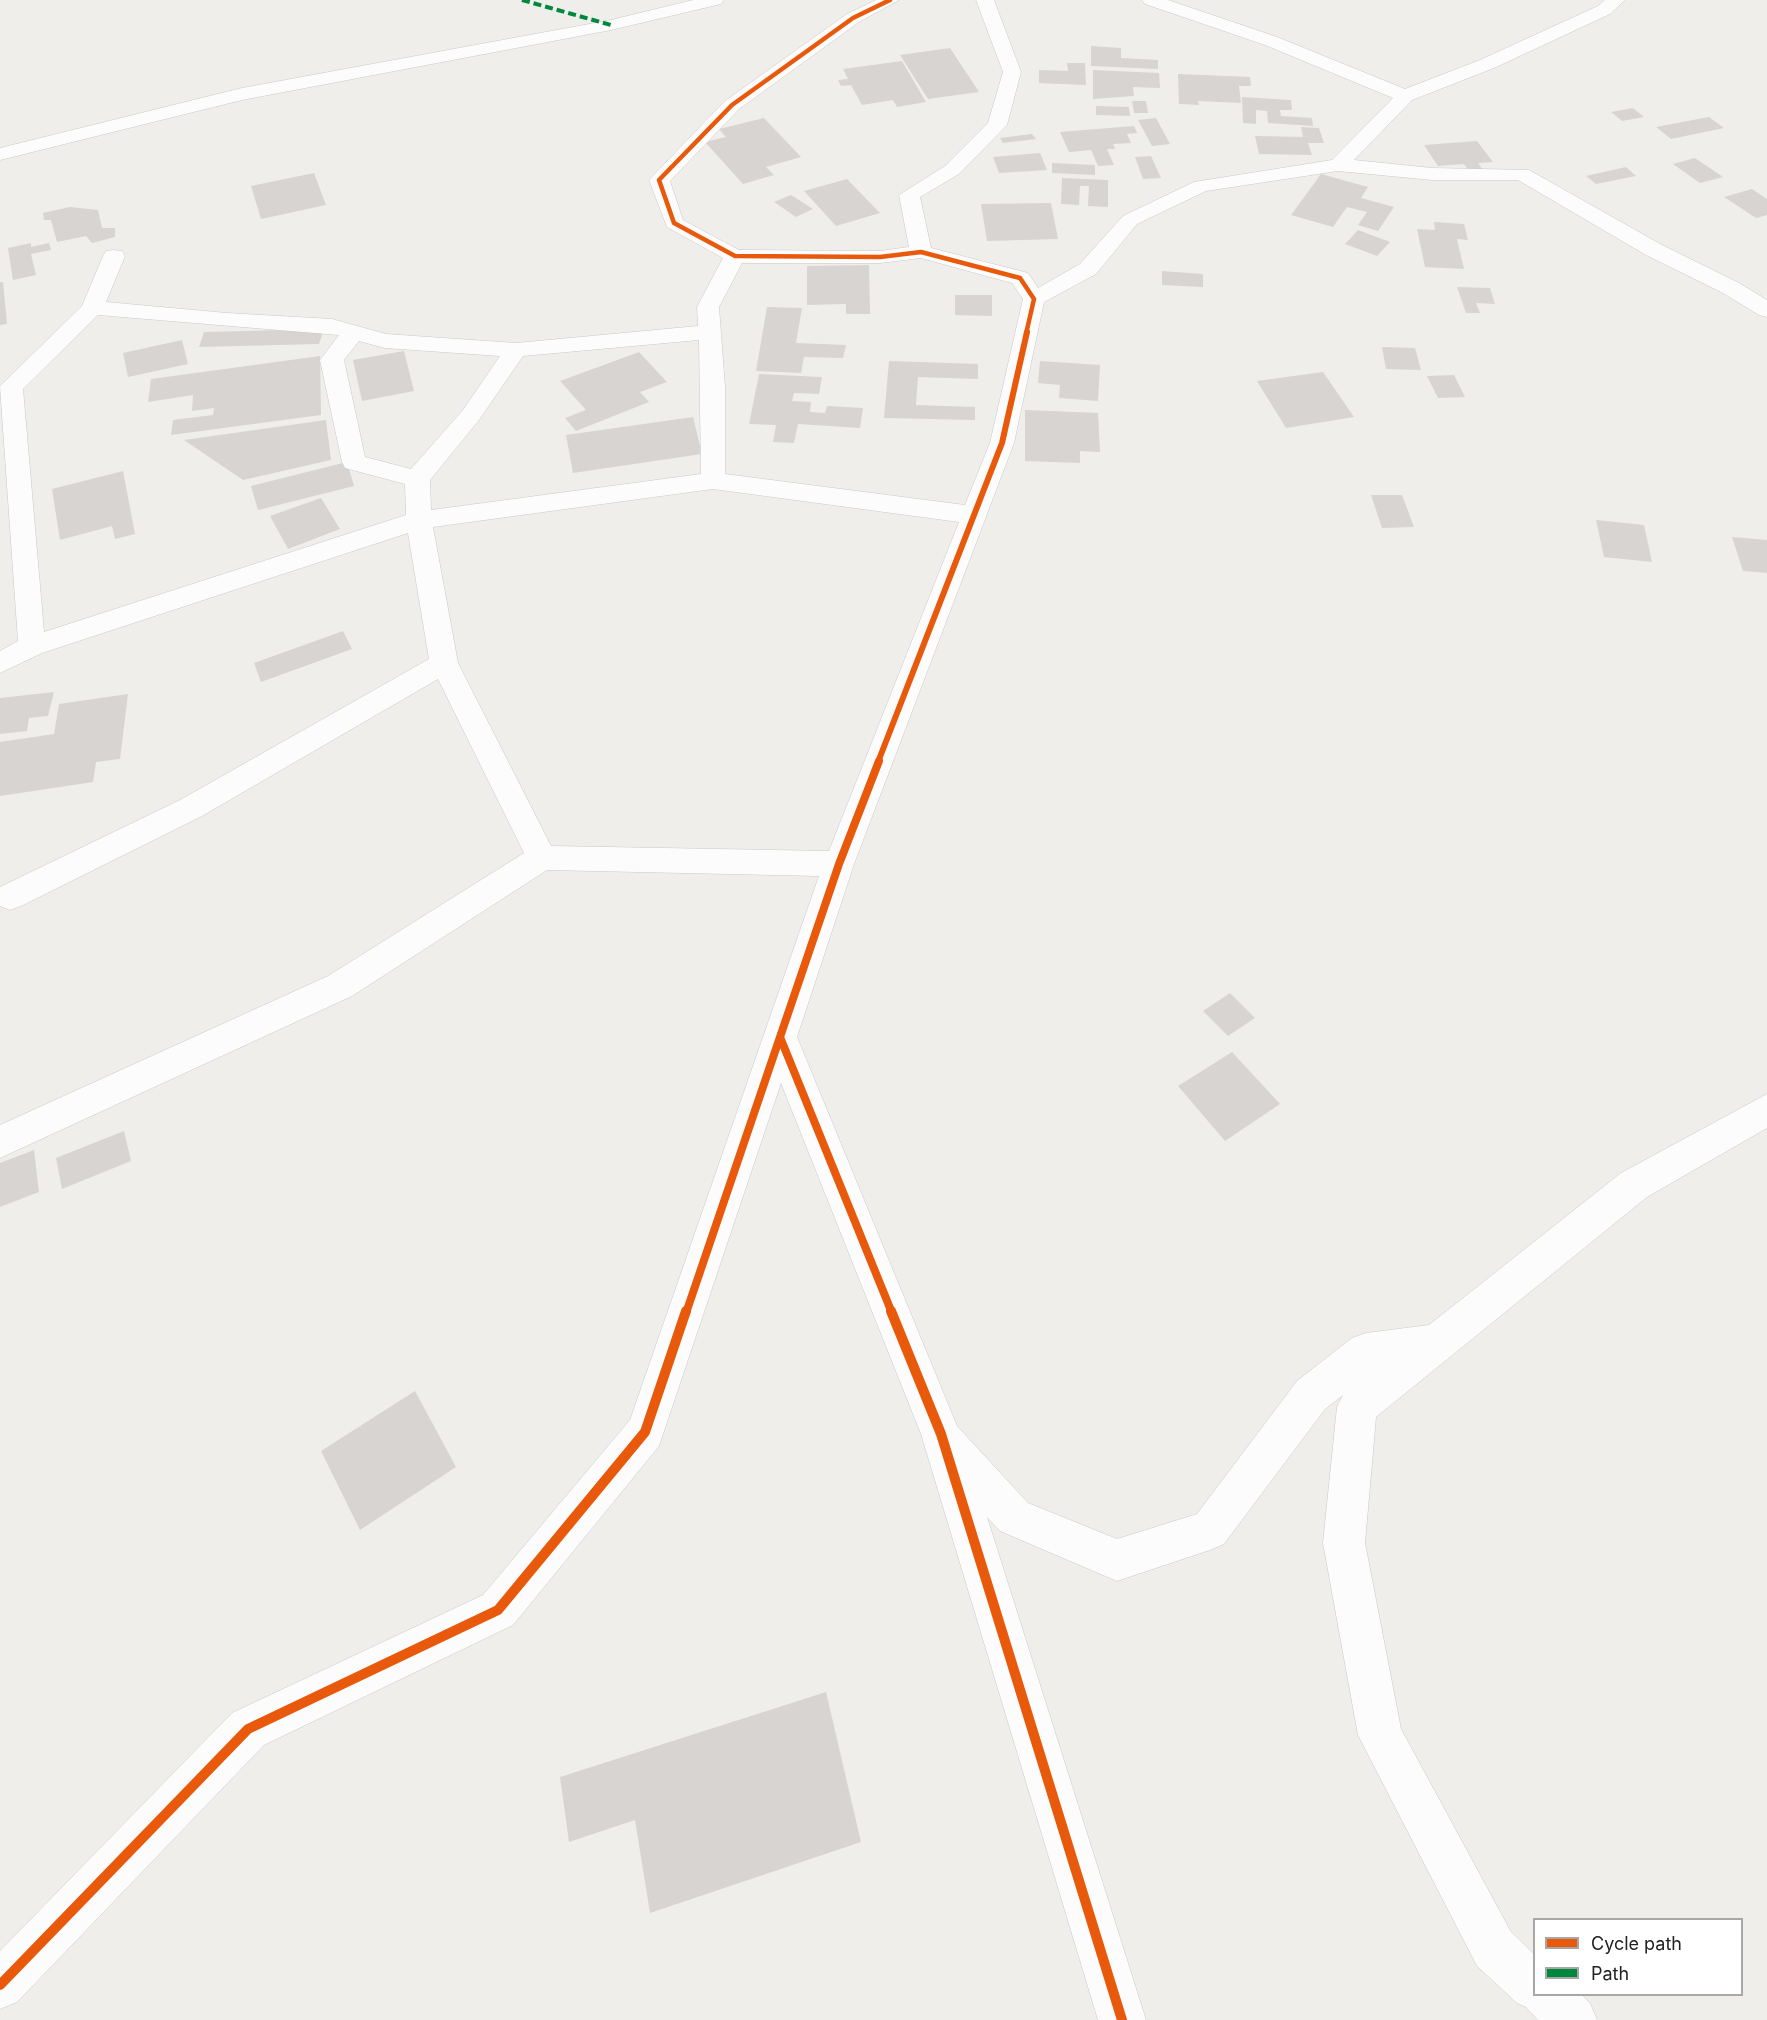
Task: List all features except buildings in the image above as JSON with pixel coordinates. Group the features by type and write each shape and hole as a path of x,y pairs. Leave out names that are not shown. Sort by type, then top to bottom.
{"street":[{"path":"0,154 242,94 611,25 715,0"},
{"path":"0,1985 248,1729 498,1610 645,1432 839,864 1002,443 1034,299 1020,278 921,252 880,257 735,256 674,223 659,180 732,105 853,18 890,0"},
{"path":"921,252 909,195 952,170 997,125 1011,72 984,0"},
{"path":"1151,0 1271,42 1405,96"},
{"path":"1338,165 1405,96 1486,64 1604,10 1616,0"},
{"path":"1034,299 1088,269 1130,220 1201,186 1338,165 1432,174 1522,174 1654,250 1731,288 1767,310"},
{"path":"32,646 6,386 92,309 114,256"},
{"path":"714,481 708,308 735,256"},
{"path":"92,309 111,308 227,320 332,326 385,341 516,350 710,332"},
{"path":"353,333 332,360 354,462 417,479"},
{"path":"516,350 471,415 417,479 419,520 444,663 542,858"},
{"path":"0,663 32,646 419,520 714,481 973,515"},
{"path":"10,897 191,808 444,663"},
{"path":"0,1142 340,986 542,858 839,864"},
{"path":"780,1037 941,1434 1122,2020"},
{"path":"1533,1985 1494,1949 1380,1735 1344,1543 1357,1407 1634,1185 1767,1110"},
{"path":"941,1434 1014,1517 1117,1560 1210,1530 1311,1395 1366,1352 1439,1343"},
{"path":"1546,1996 1573,2020"}],"marked path":[{"path":"522,0 611,25"}],"cycle path":[{"path":"890,0 853,18 732,105 659,180 674,223 735,256 880,257 921,252 1020,278 1034,299 1002,443 839,864 780,1037 941,1434 1122,2020"},
{"path":"0,1985 248,1729 498,1610 645,1432 780,1037"}]}
